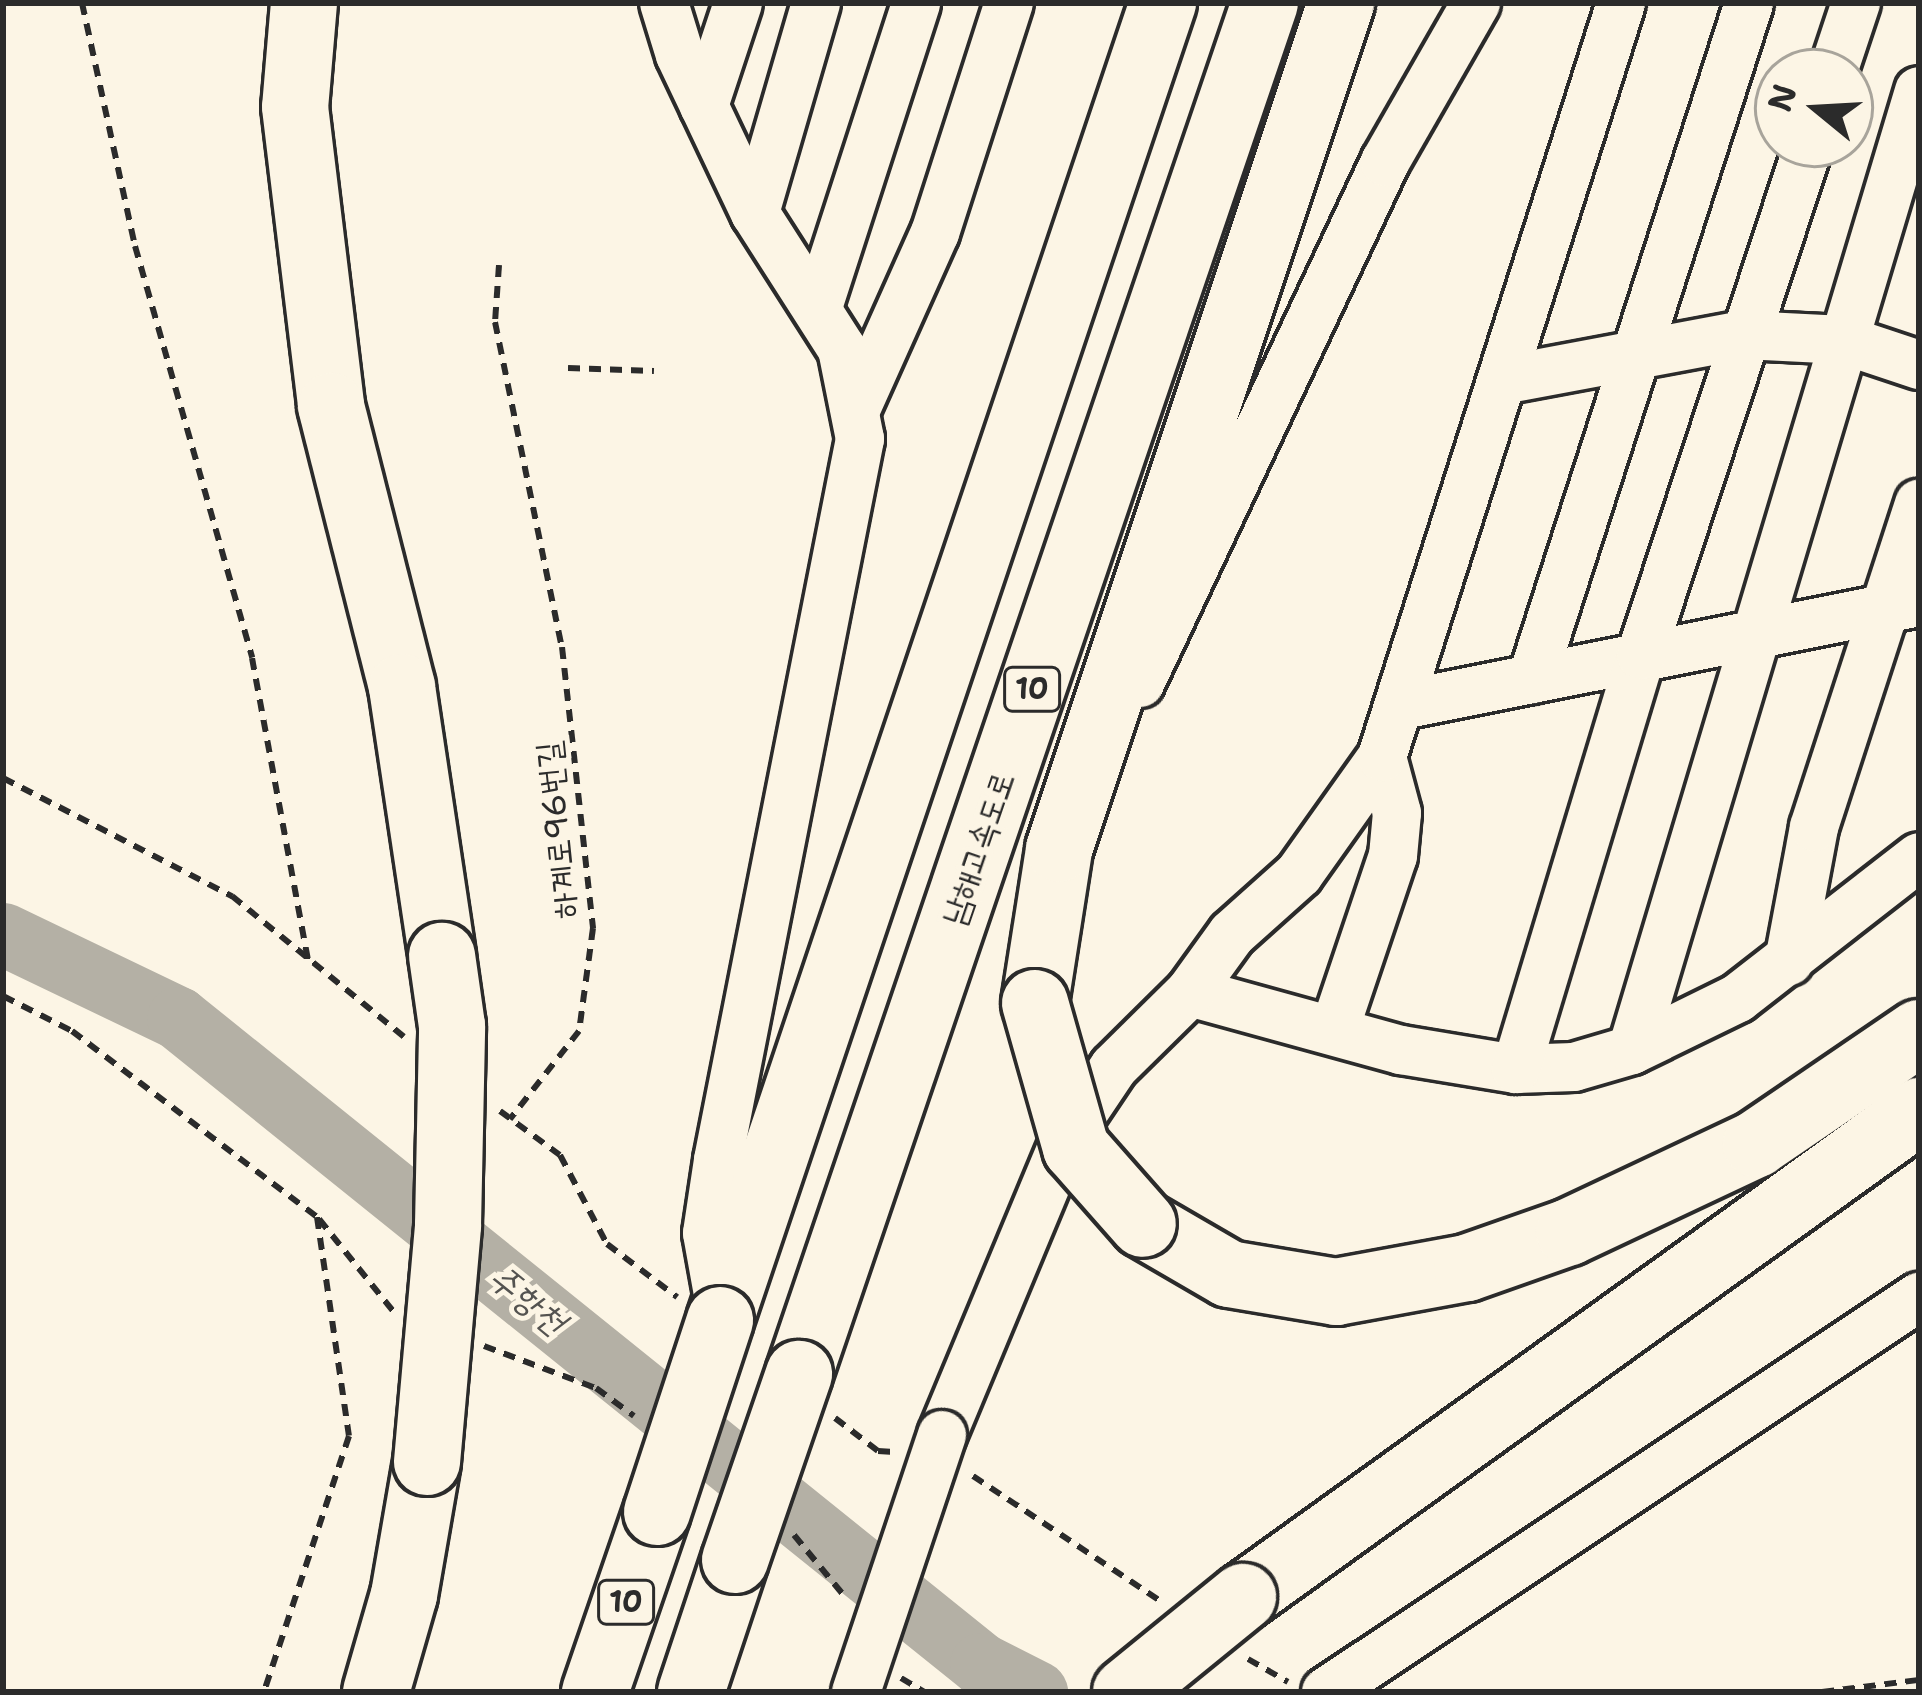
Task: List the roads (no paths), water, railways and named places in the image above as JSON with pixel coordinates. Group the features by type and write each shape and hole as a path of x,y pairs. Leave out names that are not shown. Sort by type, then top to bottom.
{"highway":[{"path":"304,3 295,107 331,406 402,687 452,1026 448,1225 427,1462 404,1595 376,1692"},
{"name":"10","path":"595,1692 657,1512 707,1310 1163,3"},
{"name":"남해고속도로","path":"691,1692 811,1392 1265,3"},
{"path":"1341,3 1059,849 1034,1004 1076,1148 1143,1225 1229,1274 1336,1292 1467,1268 1569,1232 1756,1144 1919,1033"},
{"path":"1126,1692 1240,1625 1919,1111"}],"street":[{"path":"664,3 704,106 754,213 819,304 842,349 857,407 855,477 709,1215 707,1310"},
{"path":"704,106 738,3"},
{"path":"754,213 816,3"},
{"path":"819,304 916,3"},
{"path":"857,407 934,233 1009,3"},
{"path":"1059,849 1385,162 1476,3"},
{"path":"856,1692 933,1452 1065,1140 1114,1066 1190,992 1232,934 1276,902 1323,845 1382,757 1621,3"},
{"path":"1532,679 1749,3"},
{"path":"1841,48 1856,3"},
{"path":"1632,1050 1919,91"},
{"path":"1516,1069 1641,655 1801,168"},
{"path":"1503,380 1744,335 1844,340 1919,365"},
{"path":"1789,962 1814,827 1902,606 1919,504"},
{"path":"1402,705 1755,628 1902,606"},
{"path":"1335,1028 1393,856 1397,813 1382,757"},
{"path":"1190,992 1335,1028 1401,1050 1516,1069 1574,1066 1632,1050 1738,998 1919,857"},
{"path":"1310,1688 1919,1298"}],"waterway":[{"name":"주항천","path":"3,934 178,1018 981,1664 1036,1692"}]}
